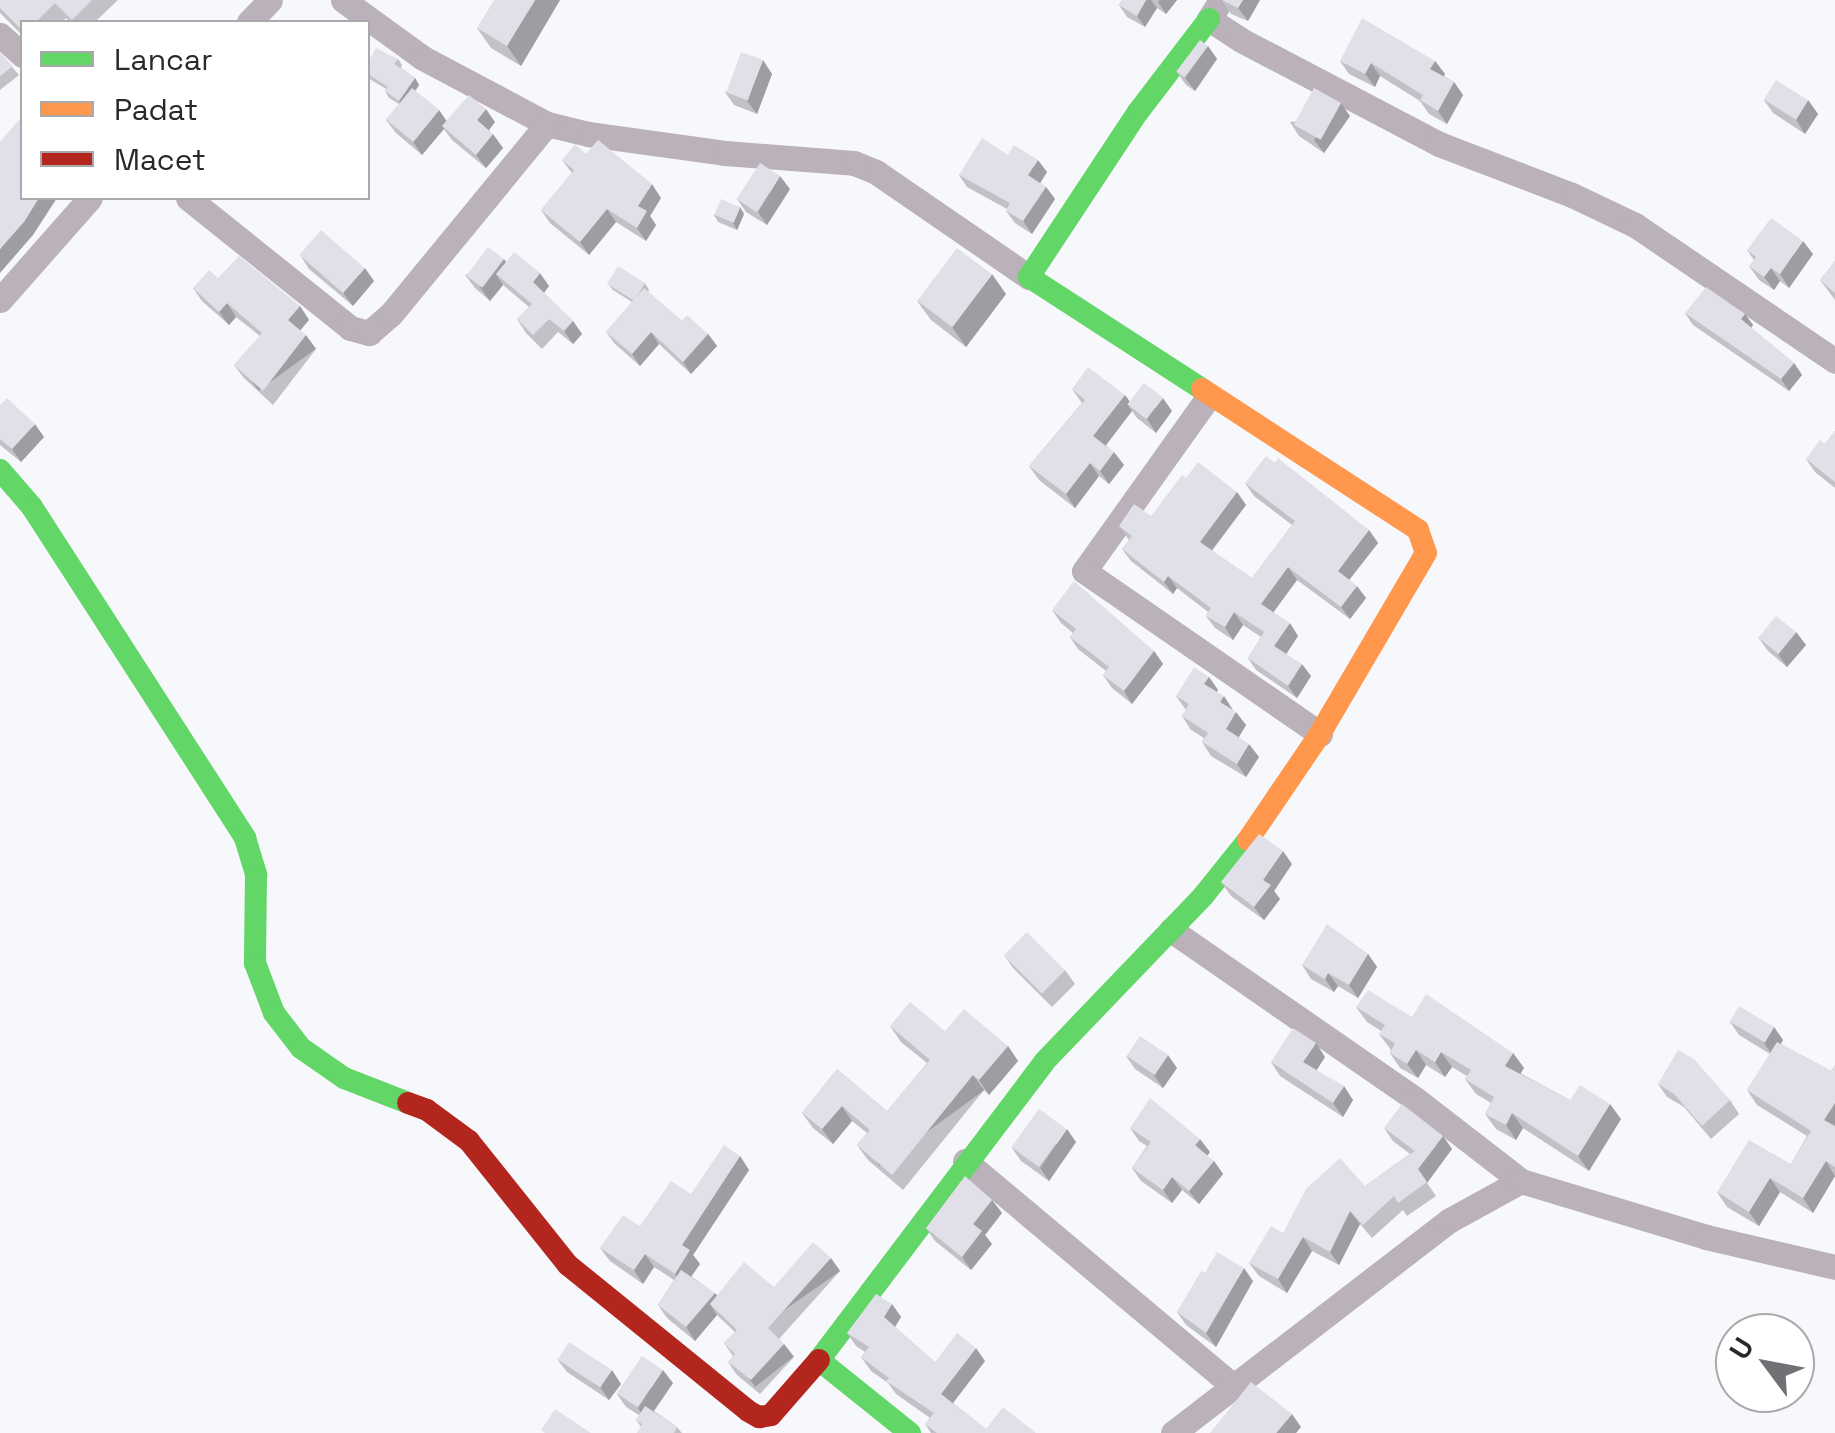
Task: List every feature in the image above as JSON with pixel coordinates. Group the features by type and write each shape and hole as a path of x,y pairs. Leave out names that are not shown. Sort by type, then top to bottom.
{"street":[{"path":"251,20 270,0"},
{"path":"0,470 32,507 245,838 256,874 256,963 274,1013 301,1048 344,1078 427,1110 469,1141 568,1265 759,1417 771,1416 819,1360 966,1160 1095,1004 1171,930 1242,848 1320,734 1422,566 1425,542 1418,530 1209,396 876,172 854,163 705,150 588,134 547,124 423,58 343,0"},
{"path":"1029,276 1138,112 1215,9 1369,110 1635,225 1835,361"},
{"path":"0,34 20,53"},
{"path":"190,200 350,328 369,333 390,314 547,124"},
{"path":"0,300 88,200"},
{"path":"1209,396 1084,571 1320,734"},
{"path":"1171,930 1415,1099 1521,1181 1706,1237 1835,1268"},
{"path":"966,1160 1232,1384"},
{"path":"1172,1433 1450,1220 1521,1181"},
{"path":"819,1360 910,1433"}],"building":[{"path":"0,0 92,0 72,20 55,3 38,20 20,20 20,28 0,8"},
{"path":"494,0 535,0 507,46 477,28"},
{"path":"1122,0 1146,0 1137,16 1119,5"},
{"path":"1222,0 1243,0 1238,8"},
{"path":"1362,18 1435,61 1430,69 1454,82 1438,111 1420,100 1423,95 1371,63 1365,74 1340,61"},
{"path":"1200,40 1208,46 1185,77 1177,71"},
{"path":"376,48 398,59 394,64 415,78 399,101 385,91 388,87 370,75 370,58"},
{"path":"741,52 763,60 748,100 726,92"},
{"path":"0,53 13,66 0,76"},
{"path":"1776,80 1808,100 1796,120 1764,100"},
{"path":"412,88 439,110 413,142 386,120"},
{"path":"1314,88 1341,103 1321,140 1294,125"},
{"path":"469,95 486,109 477,120 493,134 476,155 442,126"},
{"path":"20,118 20,200 38,200 0,249 0,142"},
{"path":"982,138 1008,155 1014,145 1038,160 1028,175 1046,187 1023,221 1006,211 1010,203 959,175"},
{"path":"598,140 652,184 638,206 647,211 637,228 607,209 580,242 541,210 574,170 562,160 575,144 586,154"},
{"path":"760,163 780,176 757,212 737,199"},
{"path":"721,199 740,207 734,223 714,215"},
{"path":"1771,218 1803,241 1780,274 1771,268 1764,277 1749,266 1756,257 1747,250"},
{"path":"321,230 365,268 343,293 299,255"},
{"path":"488,247 504,259 482,288 466,276"},
{"path":"957,248 992,274 952,327 917,301"},
{"path":"514,252 540,273 533,282 573,321 564,331 549,319 533,335 517,319 532,304 496,274"},
{"path":"239,256 300,306 288,320 306,335 263,391 234,365 262,333 227,303 219,312 193,288 209,270 218,278"},
{"path":"1835,261 1835,293 1820,280"},
{"path":"618,266 645,283 634,301 607,284"},
{"path":"1706,287 1745,314 1741,319 1794,363 1781,379 1685,313"},
{"path":"644,288 682,321 687,315 708,334 683,362 651,332 632,354 606,332"},
{"path":"1088,367 1125,395 1093,436 1114,452 1100,471 1090,463 1066,494 1029,466 1085,400 1072,389"},
{"path":"1144,383 1163,398 1146,419 1127,404"},
{"path":"7,398 35,424 12,449 0,439 0,405"},
{"path":"1835,431 1835,482 1806,459 1820,440 1825,444"},
{"path":"1266,456 1275,463 1278,458 1369,530 1338,571 1357,586 1341,607 1288,567 1261,604 1290,623 1274,646 1302,664 1288,686 1248,658 1264,632 1234,612 1225,627 1206,616 1211,608 1168,576 1164,582 1122,549 1132,536 1119,526 1134,504 1151,516 1182,475 1186,478 1198,462 1237,492 1200,542 1252,578 1295,521 1245,483"},
{"path":"1074,581 1154,651 1124,691 1103,675 1109,667 1070,637 1076,629 1052,610"},
{"path":"1776,616 1796,632 1779,654 1758,638"},
{"path":"1194,667 1209,677 1204,684 1224,696 1220,702 1236,712 1226,729 1249,744 1237,764 1202,742 1208,733 1182,716 1189,704 1176,696"},
{"path":"1259,834 1283,851 1263,880 1271,885 1254,907 1221,882"},
{"path":"1327,924 1368,954 1349,985 1328,973 1325,979 1302,965"},
{"path":"1027,932 1065,970 1042,994 1004,955"},
{"path":"1368,990 1412,1017 1426,994 1513,1053 1505,1066 1570,1100 1580,1085 1610,1104 1578,1156 1512,1113 1506,1125 1485,1114 1494,1097 1465,1079 1471,1070 1441,1052 1435,1062 1416,1050 1407,1064 1390,1053 1395,1043 1379,1034 1385,1025 1356,1007"},
{"path":"910,1002 945,1031 964,1009 1008,1046 979,1080 973,1075 892,1175 857,1145 870,1130 842,1106 822,1129 802,1113 837,1069 887,1111 930,1060 890,1026"},
{"path":"1739,1006 1774,1027 1765,1043 1730,1021"},
{"path":"1293,1028 1316,1043 1303,1062 1344,1086 1333,1103 1271,1062"},
{"path":"1140,1036 1168,1055 1155,1075 1127,1056"},
{"path":"1777,1042 1831,1071 1835,1065 1835,1103 1824,1120 1835,1126 1835,1167 1826,1161 1803,1198 1770,1178 1749,1212 1717,1192 1749,1140 1791,1164 1811,1131 1747,1090"},
{"path":"1678,1050 1694,1059 1730,1100 1702,1126 1674,1094 1658,1084"},
{"path":"1150,1098 1200,1139 1195,1145 1214,1161 1189,1191 1172,1177 1163,1190 1132,1168 1151,1142 1130,1128"},
{"path":"1402,1104 1443,1136 1418,1169 1427,1182 1398,1203 1394,1196 1363,1225 1350,1211 1330,1252 1303,1237 1278,1279 1249,1263 1271,1226 1283,1233 1306,1189 1340,1158 1365,1186 1415,1151 1384,1128"},
{"path":"1039,1109 1067,1129 1039,1167 1011,1147"},
{"path":"724,1145 740,1156 682,1245 690,1250 675,1274 645,1254 634,1270 600,1248 623,1215 640,1226 671,1181 691,1194"},
{"path":"965,1176 992,1200 973,1224 982,1231 962,1257 926,1228"},
{"path":"813,1242 831,1258 768,1328 784,1344 751,1380 728,1362 735,1354 724,1343 737,1330 710,1304 744,1262 774,1287"},
{"path":"1217,1252 1244,1268 1206,1333 1177,1312"},
{"path":"681,1270 715,1293 686,1327 658,1305"},
{"path":"876,1294 892,1304 884,1317 935,1362 957,1333 976,1348 941,1394 986,1429 1003,1407 1036,1433 937,1433 925,1424 934,1413 886,1381 889,1378 861,1357 869,1347 847,1333"},
{"path":"569,1342 612,1370 600,1387 558,1360"},
{"path":"642,1356 663,1370 638,1407 617,1393"},
{"path":"1251,1382 1292,1414 1276,1433 1210,1433"},
{"path":"645,1406 677,1427 674,1433 637,1433 642,1424 636,1420"},
{"path":"555,1409 591,1433 545,1433 541,1430"}],"traffic: fast":[{"path":"1202,389 1029,277 1138,112 1209,19"},
{"path":"0,470 32,507 245,838 256,875 255,963 274,1013 301,1048 344,1078 408,1103"},
{"path":"910,1433 819,1360 1044,1062 1204,895 1248,840"}],"traffic: slow":[{"path":"1202,389 1418,530 1426,553 1320,734 1248,840"}],"traffic: jam":[{"path":"408,1103 427,1110 469,1141 568,1265 748,1411 759,1417 771,1415 819,1360"}]}
